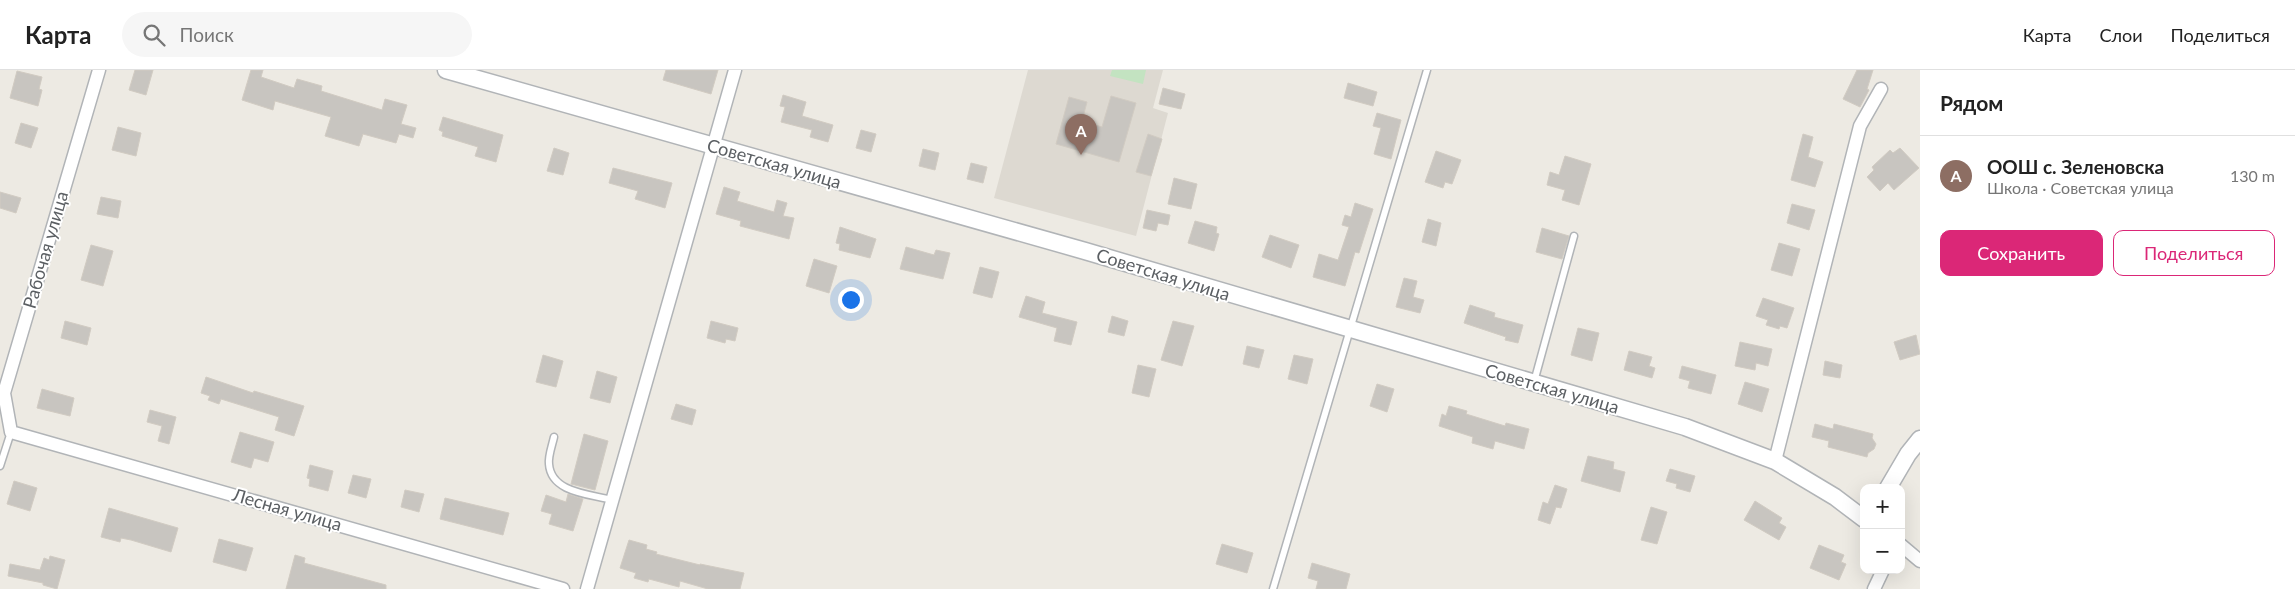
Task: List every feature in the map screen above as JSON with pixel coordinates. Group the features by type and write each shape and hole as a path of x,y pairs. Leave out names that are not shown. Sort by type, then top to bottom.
{"street":[{"name":"Рабочая улица","path":"11,432 4,393 99,70"},
{"name":"Советская улица","path":"446,70 1085,252 1686,427 1775,461 1835,497 1860,516"},
{"path":"587,589 735,70"},
{"path":"1775,461 1860,126 1881,89"},
{"name":"Лесная улица","path":"11,432 563,589"},
{"path":"1890,484 1908,454 1920,439"},
{"path":"1905,548 1920,561"},
{"path":"1874,589 1881,574"}],"lane":[{"path":"1273,589 1428,70"},
{"path":"1533,383 1574,236"},
{"path":"0,466 11,432"},
{"path":"554,438 548,462 556,483 565,488 612,500"}],"shaded area":[{"path":"1028,70 1163,70 1153,108 1168,113 1136,236 994,198"}],"green space":[{"path":"1112,70 1146,70 1143,84 1110,76"}],"building":[{"path":"135,70 153,70 146,95 129,90"},
{"path":"251,70 263,70 261,77 294,88 297,79 322,86 321,91 382,110 385,99 407,105 401,124 416,128 413,138 399,134 396,143 363,134 359,146 325,136 331,117 275,101 273,110 242,100"},
{"path":"666,70 718,70 711,94 663,80"},
{"path":"1857,70 1873,70 1867,89 1869,90 1860,107 1843,99"},
{"path":"17,71 42,77 39,89 42,90 38,106 10,98"},
{"path":"1348,83 1377,92 1373,106 1344,98"},
{"path":"1163,88 1185,94 1181,109 1159,104"},
{"path":"783,95 806,102 802,116 833,125 828,142 810,137 812,130 781,122 785,107 780,106"},
{"path":"1111,96 1136,103 1119,162 1056,144 1069,97 1087,102 1082,121 1102,127"},
{"path":"1377,113 1401,120 1391,159 1374,154 1381,128 1373,126"},
{"path":"443,117 503,135 496,162 475,156 478,147 442,136 443,132 439,130"},
{"path":"21,123 38,128 31,148 15,143"},
{"path":"118,127 141,133 136,156 112,150"},
{"path":"861,130 876,134 871,152 856,148"},
{"path":"1148,134 1162,139 1151,176 1136,172"},
{"path":"1803,134 1813,137 1808,157 1823,162 1815,187 1791,180"},
{"path":"554,148 569,153 563,175 547,171"},
{"path":"1900,148 1919,168 1894,190 1888,183 1880,191 1867,177 1874,170 1872,167 1890,150 1893,153"},
{"path":"923,149 939,153 935,170 919,166"},
{"path":"1436,151 1461,160 1452,184 1445,182 1443,188 1425,182"},
{"path":"1565,156 1591,164 1579,205 1562,200 1565,190 1547,185 1550,172 1559,175"},
{"path":"971,163 987,167 983,183 967,179"},
{"path":"613,168 672,183 665,208 635,199 638,191 609,183"},
{"path":"1174,178 1197,184 1191,209 1168,204"},
{"path":"724,187 740,192 737,201 774,212 777,200 787,203 783,216 794,218 789,239 740,226 741,221 716,214"},
{"path":"0,192 21,198 16,213 0,208"},
{"path":"101,197 121,201 118,218 97,214"},
{"path":"1355,203 1373,209 1359,253 1355,252 1345,286 1313,277 1319,254 1338,260 1349,227 1342,225 1345,215 1351,217"},
{"path":"1792,204 1815,210 1809,230 1787,223"},
{"path":"1147,210 1170,215 1168,225 1158,223 1156,231 1143,228"},
{"path":"1428,219 1441,223 1436,246 1422,242"},
{"path":"1195,221 1217,227 1216,233 1219,234 1214,251 1188,243"},
{"path":"840,227 876,239 870,258 839,250 840,244 836,243"},
{"path":"1542,228 1569,236 1562,259 1536,252"},
{"path":"1270,235 1299,245 1291,268 1262,257"},
{"path":"1779,243 1800,249 1792,276 1771,270"},
{"path":"91,245 113,251 103,286 81,280"},
{"path":"906,247 934,255 936,250 950,253 943,279 900,269"},
{"path":"814,259 837,266 829,293 806,286"},
{"path":"980,267 999,272 992,298 973,293"},
{"path":"1404,278 1417,281 1413,297 1424,300 1420,313 1396,307"},
{"path":"1026,296 1045,302 1042,313 1077,322 1071,345 1054,341 1057,328 1019,317"},
{"path":"1763,298 1794,308 1787,328 1780,326 1779,329 1766,325 1768,320 1756,316"},
{"path":"1470,305 1495,313 1494,317 1523,325 1518,343 1505,340 1506,337 1464,323"},
{"path":"1112,316 1128,321 1124,336 1108,332"},
{"path":"65,321 91,328 87,345 61,338"},
{"path":"711,321 738,328 735,341 726,339 725,343 707,338"},
{"path":"1173,321 1194,326 1182,366 1161,360"},
{"path":"1578,328 1599,333 1592,361 1571,355"},
{"path":"1916,335 1920,354 1900,360 1894,342"},
{"path":"1740,342 1772,349 1768,366 1756,363 1755,370 1735,366"},
{"path":"1247,346 1264,350 1259,368 1243,364"},
{"path":"1629,351 1652,357 1649,366 1655,368 1652,378 1624,370"},
{"path":"543,355 563,361 556,387 536,382"},
{"path":"1294,355 1313,359 1307,384 1288,379"},
{"path":"1825,361 1842,365 1840,378 1823,375"},
{"path":"1138,365 1156,369 1149,397 1132,393"},
{"path":"1682,366 1716,375 1711,394 1688,388 1690,381 1679,378"},
{"path":"597,371 617,377 610,403 590,398"},
{"path":"206,377 253,393 254,391 304,406 294,436 275,430 279,417 221,399 219,404 208,400 210,396 201,393"},
{"path":"1745,382 1769,389 1762,412 1738,404"},
{"path":"1377,384 1394,389 1387,412 1370,406"},
{"path":"42,389 74,398 70,416 37,408"},
{"path":"676,404 696,410 692,425 671,419"},
{"path":"1449,406 1467,411 1466,414 1505,426 1506,423 1529,429 1524,449 1495,441 1493,449 1472,443 1473,437 1439,426 1442,414 1446,416"},
{"path":"150,410 176,417 169,444 158,441 162,426 147,422"},
{"path":"1815,424 1833,429 1834,424 1873,434 1872,438 1876,444 1867,457 1828,447 1829,441 1812,437"},
{"path":"240,432 274,442 268,462 254,458 251,468 231,462"},
{"path":"584,434 608,441 595,490 571,484"},
{"path":"1588,456 1614,462 1613,469 1625,472 1620,492 1581,481"},
{"path":"310,465 333,471 328,491 309,486 310,479 307,478"},
{"path":"1670,469 1695,476 1690,492 1676,488 1677,484 1666,481"},
{"path":"353,475 371,479 366,498 348,493"},
{"path":"14,481 37,488 30,511 7,504"},
{"path":"1555,485 1567,489 1561,508 1556,507 1550,524 1538,520 1543,502 1548,504"},
{"path":"405,490 424,494 419,512 401,507"},
{"path":"568,494 583,499 573,531 549,524 552,514 541,511 546,495 566,502"},
{"path":"445,498 509,513 503,535 440,519"},
{"path":"1755,501 1782,518 1779,523 1786,527 1779,540 1744,520"},
{"path":"1651,507 1667,512 1657,544 1641,540"},
{"path":"109,508 178,528 171,552 131,540 121,538 120,542 101,537"},
{"path":"219,539 253,548 246,571 213,562"},
{"path":"629,540 647,545 646,549 657,552 656,554 744,573 740,589 708,589 680,581 679,587 649,579 648,582 634,578 636,573 620,568"},
{"path":"1222,544 1253,553 1247,573 1216,564"},
{"path":"1819,545 1844,555 1841,562 1846,564 1839,580 1810,568"},
{"path":"295,555 305,558 304,563 386,585 386,589 286,589"},
{"path":"50,556 65,560 57,589 43,585 43,583 8,576 10,564 40,570 44,558 49,560"},
{"path":"1312,563 1350,574 1346,589 1316,589 1318,581 1308,578"}],"place":[{"name":"ООШ с. Зеленовска","path":"1081,155"}]}
